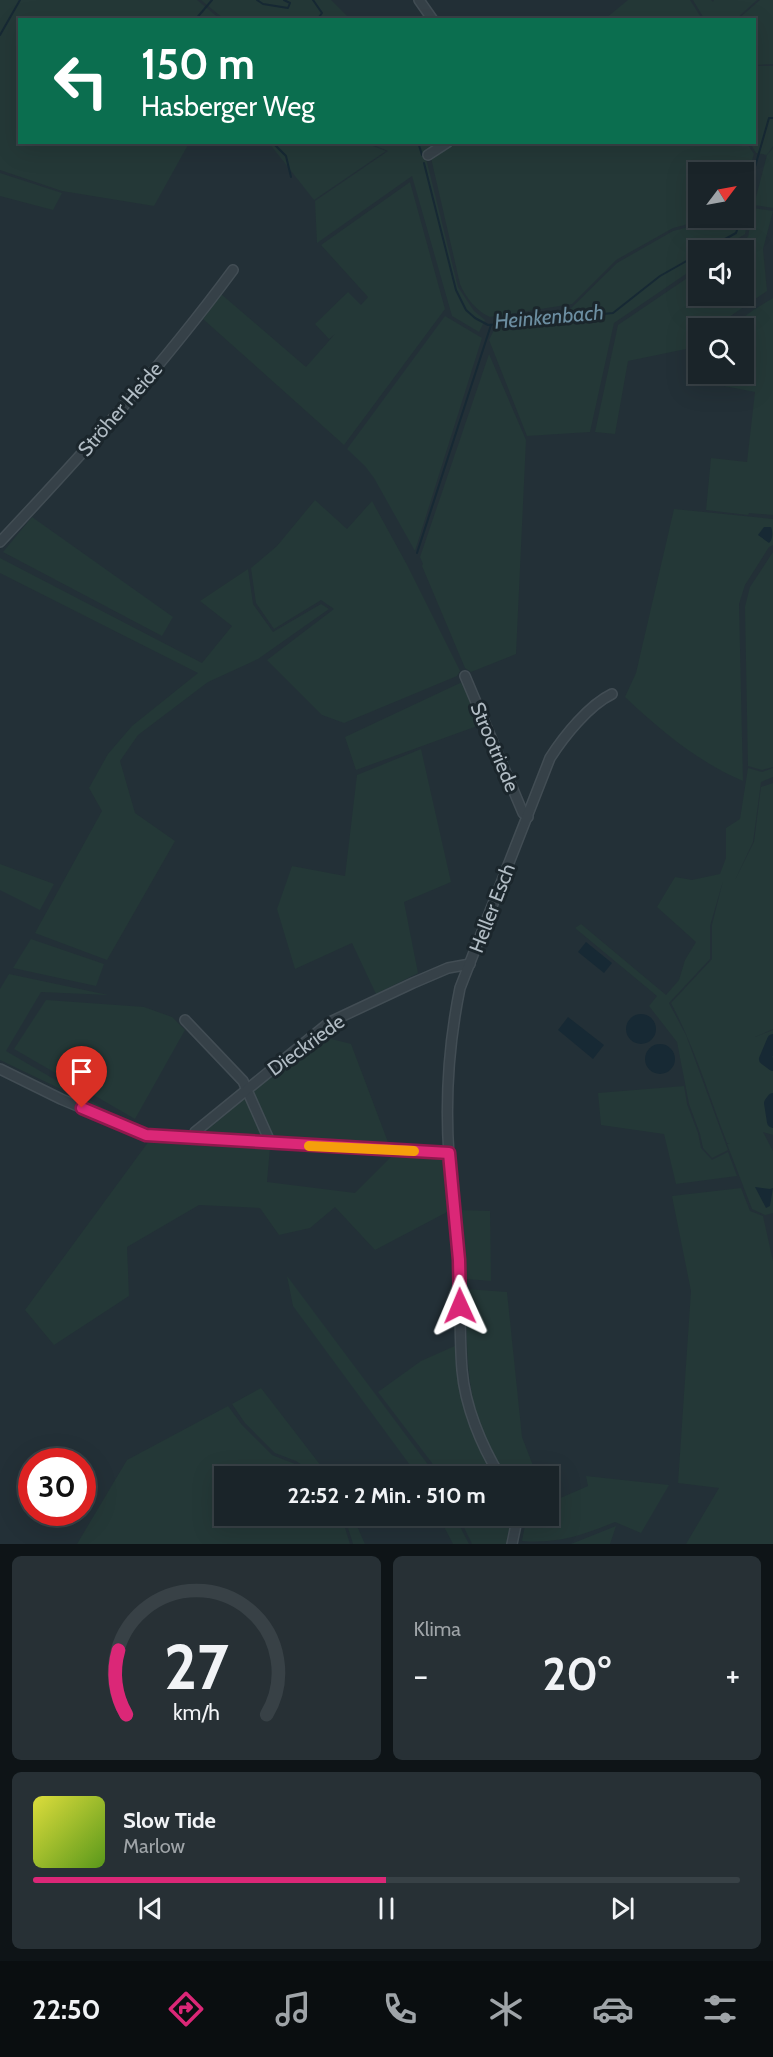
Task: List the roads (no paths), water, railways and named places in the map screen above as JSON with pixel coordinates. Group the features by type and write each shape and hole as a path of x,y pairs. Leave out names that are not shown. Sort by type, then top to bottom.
{"street":[{"path":"419,0 432,18"},
{"path":"428,155 445,144"},
{"name":"Ströher Heide","path":"0,542 58,481 195,322 233,270"},
{"name":"Strootriede","path":"465,676 523,813 528,817"},
{"name":"Heller Esch","path":"494,1466 477,1431 462,1372 459,1260 449,1153 449,1071 454,1020 460,988 550,758 563,739 599,702 612,694"},
{"name":"Dieckriede","path":"192,1139 195,1132 330,1022 413,983 448,969 470,964"},
{"path":"185,1020 243,1081 271,1144"},
{"path":"0,1070 146,1135 449,1153"},
{"path":"512,1544 516,1526"}],"water":[{"path":"764,527 772,529 769,543 758,535"},
{"path":"586,942 612,963 604,973 578,952"},
{"path":"641,1014 647,1015 655,1023 655,1035 647,1043 641,1044 635,1043 627,1035 626,1029 627,1023 635,1015"},
{"path":"568,1017 604,1045 593,1059 558,1030"},
{"path":"660,1044 666,1045 674,1053 674,1065 666,1073 660,1074 654,1073 646,1065 645,1059 646,1053 654,1045"},
{"path":"755,1187 773,1188 770,1206 766,1208"}],"waterway":[{"path":"0,35 20,0"},
{"path":"197,18 212,0"},
{"name":"Heinkenbach","path":"257,0 263,4 288,8 290,3 284,0"},
{"name":"Heinkenbach","path":"313,0 322,13 318,18"},
{"name":"Heinkenbach","path":"754,170 769,118 773,118"},
{"path":"274,144 286,156 291,177"},
{"name":"Heinkenbach","path":"419,144 422,155"},
{"name":"Heinkenbach","path":"424,163 456,290 466,310 488,325 613,313 660,276 688,260"},
{"name":"Heinkenbach","path":"723,240 736,233 738,228"},
{"path":"417,553 491,325"},
{"path":"773,1040 765,1059 773,1065"},
{"path":"773,1099 770,1103 773,1122"}]}
